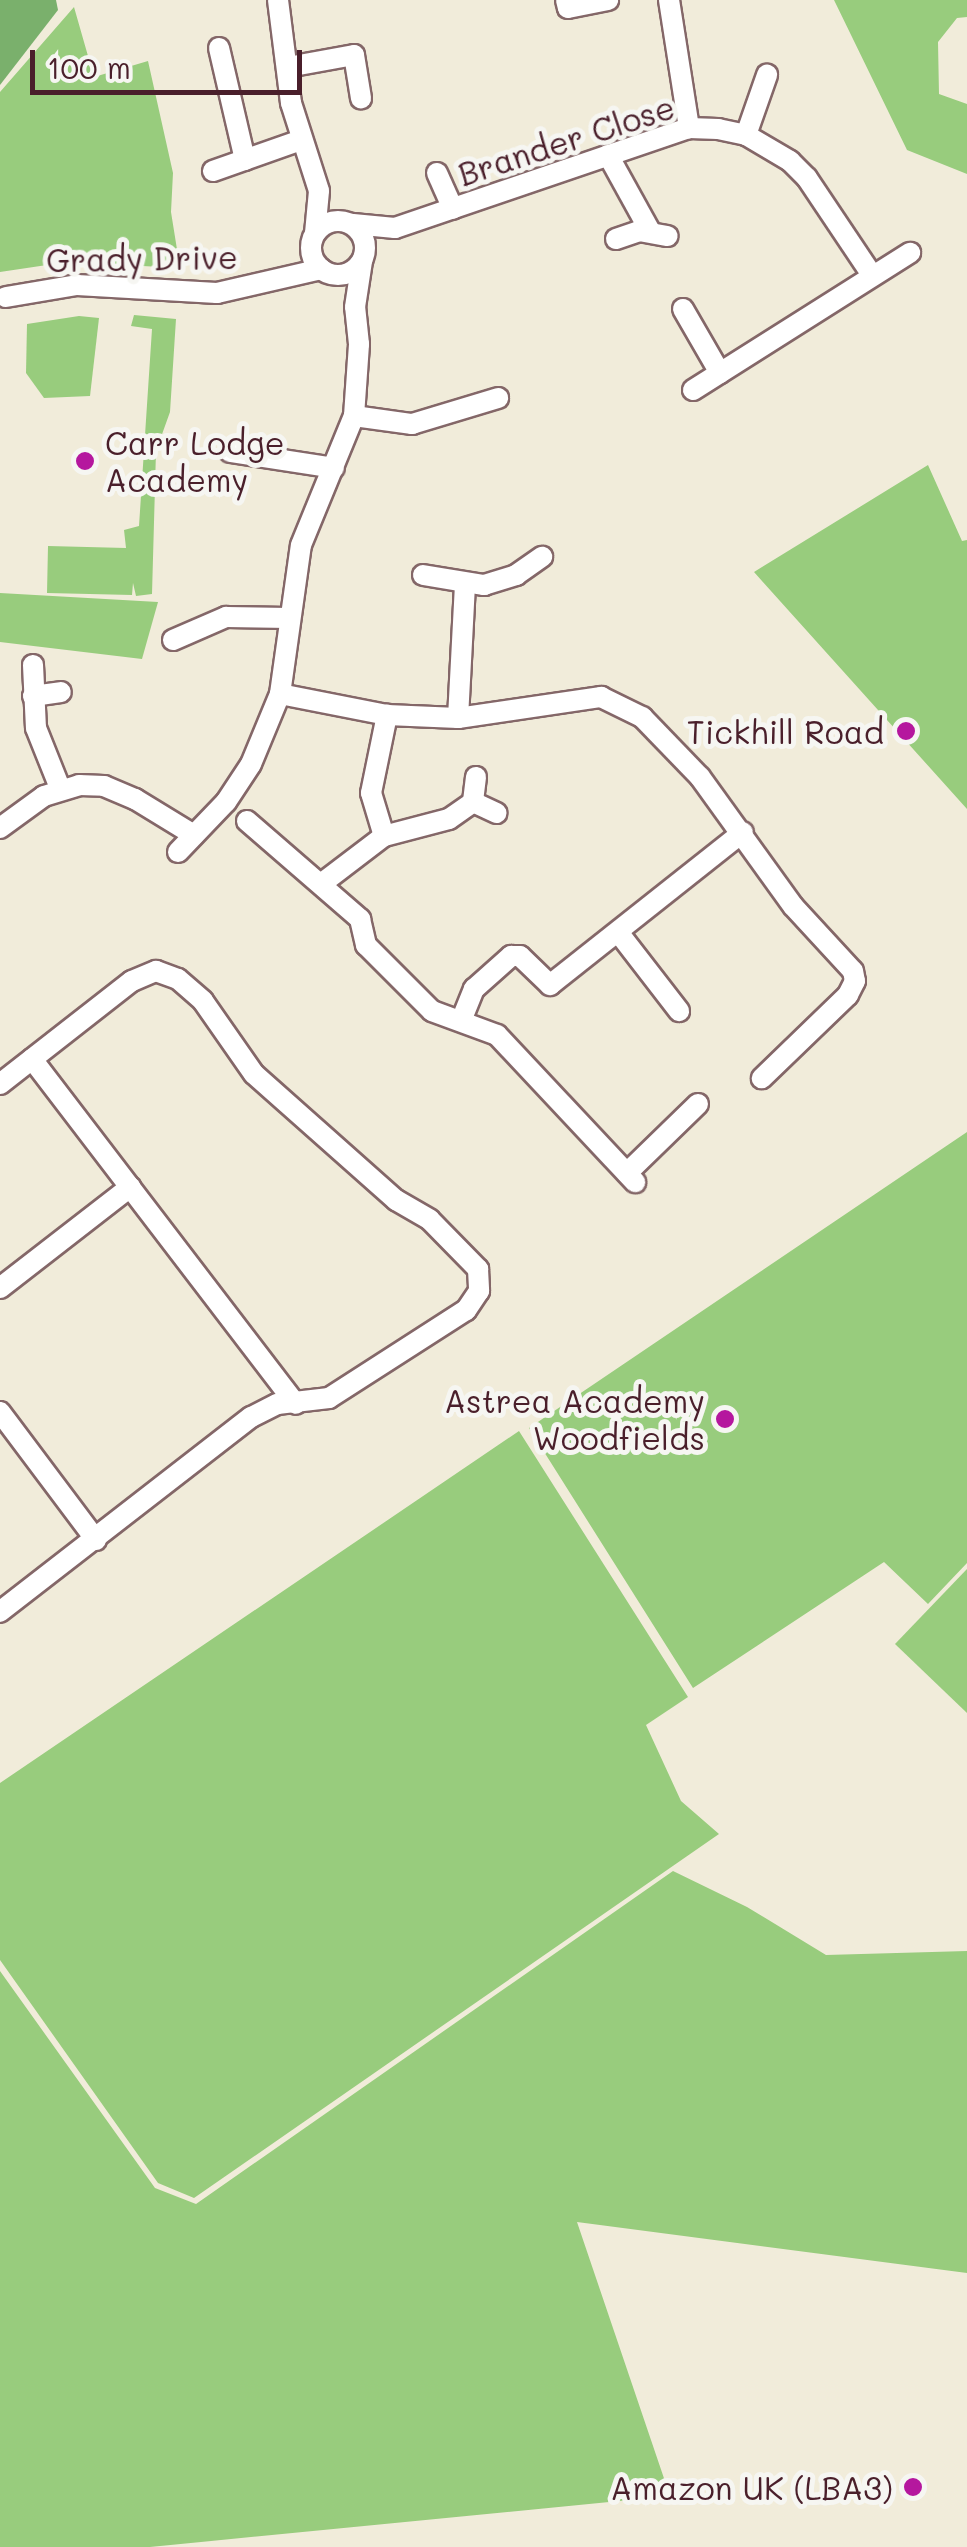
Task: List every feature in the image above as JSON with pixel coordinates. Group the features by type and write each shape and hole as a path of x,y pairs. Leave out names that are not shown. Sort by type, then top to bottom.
{"street":[{"path":"178,852 226,802 252,764 280,694 300,545 354,416 359,344 355,307 363,237 319,191 291,103 278,0"},
{"path":"566,0 568,8 608,0"},
{"path":"669,0 690,128"},
{"path":"219,48 245,160"},
{"path":"288,67 354,55 361,98"},
{"path":"746,135 767,75"},
{"name":"Brander Close","path":"349,223 395,228 690,128 746,135 778,152 807,178 872,275"},
{"path":"213,171 301,140"},
{"path":"608,155 659,234 616,239"},
{"path":"437,173 453,209"},
{"path":"319,191 312,254 355,307"},
{"path":"314,236 325,224 349,223"},
{"name":"Brander Close","path":"363,258 395,228"},
{"name":"Grady Drive","path":"280,278 314,236"},
{"path":"693,390 910,253"},
{"path":"325,271 346,274 363,258"},
{"name":"Grady Drive","path":"2,299 77,285 217,293 325,271"},
{"path":"683,309 720,373"},
{"path":"354,416 412,424 498,398"},
{"path":"230,452 334,468"},
{"path":"423,574 484,585 516,575 542,556"},
{"path":"458,718 465,584"},
{"path":"173,640 226,617 289,618"},
{"path":"33,665 36,728 60,788"},
{"path":"33,696 61,692"},
{"path":"280,694 387,715 458,718 576,697 601,697 624,704 700,777 793,906 853,971 855,980 848,995 762,1078"},
{"path":"384,836 371,793 387,715"},
{"path":"321,884 384,836 449,820 472,802 476,777"},
{"path":"0,828 60,788 104,786 159,811 194,835"},
{"path":"472,802 496,813"},
{"path":"247,821 360,920 366,945 432,1011 497,1034 631,1178 698,1104"},
{"path":"461,1021 474,989 511,956 520,956 550,984 743,832"},
{"path":"618,932 679,1011"},
{"path":"0,1084 132,980 156,971 178,979 202,1001 267,1087 396,1200 430,1220 478,1269 479,1291 466,1310 328,1398 277,1404 250,1418 0,1612"},
{"path":"32,1060 296,1404"},
{"path":"0,1288 130,1187"},
{"path":"0,1412 96,1540"}],"green space":[{"path":"0,0 56,0 58,10 0,85"},
{"path":"834,0 967,0 967,17 957,18 938,42 939,94 967,104 967,174 907,150"},
{"path":"74,7 94,77 148,61 173,173 171,212 180,268 67,262 0,272 0,92"},
{"path":"134,315 176,319 170,412 156,451 152,594 136,596 133,583 132,595 47,593 48,546 126,548 124,530 139,526 152,329 131,326"},
{"path":"79,316 99,318 90,396 44,398 26,373 27,324"},
{"name":"Tickhill Road","path":"928,465 962,541 967,540 967,809 754,572"},
{"path":"0,593 158,602 142,659 0,642"},
{"path":"967,1132 967,1563 928,1604 884,1562 693,1688 529,1428"},
{"path":"519,1431 688,1697 646,1725 681,1801 719,1834 194,2198 158,2183 0,1960 0,1783"},
{"path":"967,1569 967,1713 895,1644"},
{"path":"673,1871 747,1907 826,1955 967,1951 967,2273 577,2222 670,2496 150,2547 0,2547 0,1971 155,2188 196,2204"}],"place":[{"name":"Carr Lodge Academy","path":"85,461"},
{"name":"Tickhill Road","path":"906,731"},
{"name":"Astrea Academy Woodfields","path":"725,1419"},
{"name":"Amazon UK (LBA3)","path":"913,2487"}]}
